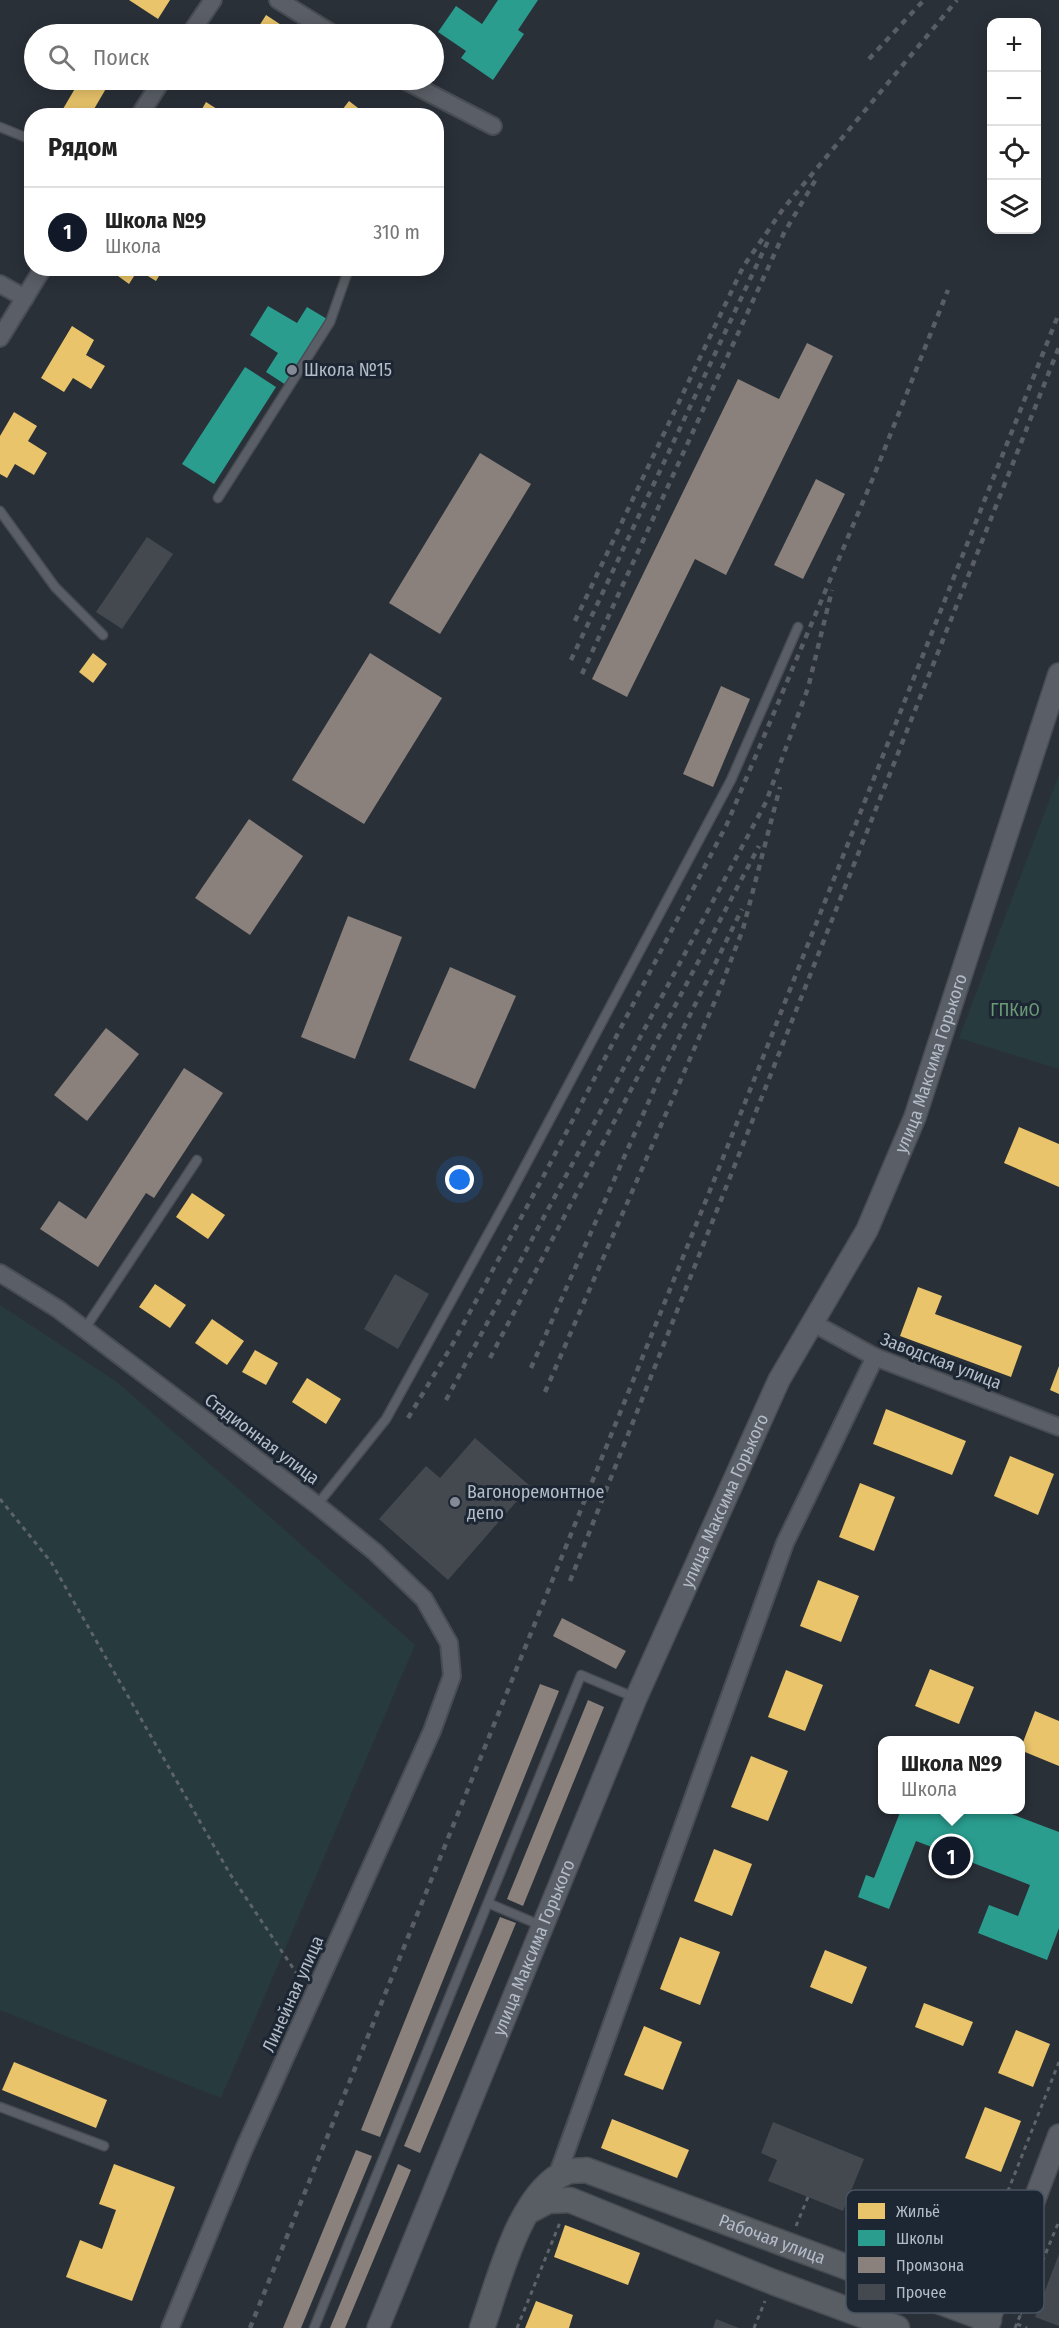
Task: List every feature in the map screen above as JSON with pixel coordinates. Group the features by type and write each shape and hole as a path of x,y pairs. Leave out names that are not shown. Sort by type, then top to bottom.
{"main road":[{"name":"Рабочая улица","path":"556,2179 569,2171 586,2170 846,2267"},
{"path":"482,2328 523,2218 540,2192 556,2179"},
{"name":"Рабочая улица","path":"523,2218 533,2206 548,2200 570,2200 846,2308"},
{"name":"Рабочая улица","path":"859,2313 897,2328"},
{"name":"Рабочая улица","path":"967,2313 987,2324"}],"street":[{"path":"197,24 213,0"},
{"path":"278,0 317,24"},
{"path":"144,108 156,90"},
{"path":"423,90 493,126"},
{"path":"0,338 38,276"},
{"path":"0,284 25,298"},
{"name":"улица Максима Горького","path":"378,2328 636,1698 779,1380 867,1230 915,1117 1059,674"},
{"name":"Стадионная улица","path":"0,1273 58,1309 317,1505 375,1552 424,1599 449,1643 452,1676"},
{"name":"Заводская улица","path":"813,1323 875,1357 1059,1427"},
{"path":"556,2179 785,1543 875,1357"},
{"name":"Линейная улица","path":"170,2328 244,2149 432,1731 452,1676"},
{"path":"1038,2190 1059,2135"}],"lane":[{"path":"0,127 24,137"},
{"path":"218,498 330,322 346,276"},
{"path":"0,511 55,587 103,635"},
{"path":"317,1505 386,1419 508,1198 731,780 798,627"},
{"path":"84,1330 197,1160"},
{"path":"314,2328 581,1675 636,1698"},
{"path":"488,1903 542,1926"},
{"path":"0,2107 104,2146"}],"path":[{"path":"0,1499 51,1562 230,1874 313,1998"},
{"path":"1008,2190 1059,2062"},
{"path":"518,2328 564,2213"},
{"path":"1044,2258 1059,2221"},
{"path":"1016,2326 1027,2328"}],"green space":[{"name":"ГПКиО","path":"1059,775 1059,1069 959,1038"},
{"path":"0,1305 117,1382 415,1645 221,2098 0,2010"}],"building: Жильё":[{"path":"129,0 170,0 158,19"},
{"path":"266,15 280,24 260,24"},
{"path":"74,90 105,90 95,108 64,108"},
{"path":"349,101 358,108 344,108"},
{"path":"206,102 215,108 203,108"},
{"path":"118,276 134,276 129,284"},
{"path":"148,276 159,276 156,281"},
{"path":"72,326 94,340 86,355 105,366 91,389 73,378 64,392 41,378"},
{"path":"14,412 37,426 28,441 47,453 34,475 15,464 7,478 0,474 0,436"},
{"path":"93,653 107,664 93,683 79,672"},
{"path":"1019,1127 1059,1144 1059,1187 1004,1163"},
{"path":"192,1193 225,1215 208,1239 176,1217"},
{"path":"155,1284 186,1305 170,1328 139,1307"},
{"path":"918,1287 942,1296 935,1314 1022,1346 1011,1377 900,1336"},
{"path":"212,1319 244,1341 227,1365 195,1343"},
{"path":"255,1350 278,1363 266,1385 242,1372"},
{"path":"1059,1366 1059,1394 1050,1390"},
{"path":"307,1378 341,1399 326,1424 292,1402"},
{"path":"886,1409 966,1441 952,1475 873,1444"},
{"path":"1010,1456 1054,1474 1038,1515 994,1496"},
{"path":"860,1483 895,1497 874,1551 839,1537"},
{"path":"818,1580 859,1596 841,1642 800,1626"},
{"path":"930,1669 974,1687 959,1724 915,1706"},
{"path":"786,1670 823,1685 805,1731 768,1717"},
{"path":"1035,1711 1059,1721 1059,1766 1025,1752 1025,1737"},
{"path":"751,1756 788,1771 768,1821 731,1807"},
{"path":"714,1849 752,1864 732,1916 694,1901"},
{"path":"680,1937 720,1952 700,2005 660,1989"},
{"path":"825,1950 867,1967 852,2004 810,1987"},
{"path":"924,2003 973,2022 963,2046 915,2027"},
{"path":"644,2026 682,2042 663,2090 624,2075"},
{"path":"1016,2030 1050,2044 1033,2087 998,2073"},
{"path":"14,2062 107,2100 96,2128 2,2090"},
{"path":"985,2107 1021,2121 1001,2172 965,2158"},
{"path":"612,2119 689,2150 677,2178 601,2148"},
{"path":"114,2164 175,2187 132,2301 66,2277 80,2240 102,2249 116,2210 99,2204"},
{"path":"565,2225 640,2253 628,2285 554,2257"},
{"path":"536,2301 573,2315 569,2328 525,2328"}],"building: Школы":[{"path":"498,0 538,0 518,30 524,34 493,80 461,58 466,51 444,36 444,24 456,6 482,24"},
{"path":"268,306 297,323 307,307 327,319 286,385 266,372 278,353 250,335"},
{"path":"245,367 276,387 214,484 182,464"},
{"path":"899,1814 1012,1814 1059,1832 1059,1928 1047,1960 978,1933 989,1905 1018,1916 1030,1885 916,1841 889,1909 858,1897 866,1875 874,1878"}],"building: Промзона":[{"path":"807,343 833,356 726,575 695,559 627,697 592,679 738,379 779,399"},
{"path":"480,453 531,484 440,634 389,603"},
{"path":"816,479 845,494 803,579 774,565"},
{"path":"370,653 442,698 364,824 292,780"},
{"path":"721,686 750,699 713,787 683,774"},
{"path":"249,819 303,856 250,935 195,898"},
{"path":"348,916 402,937 355,1059 301,1037"},
{"path":"450,967 516,996 475,1089 409,1060"},
{"path":"106,1028 139,1054 87,1121 54,1095"},
{"path":"184,1068 223,1093 154,1198 146,1193 98,1267 40,1229 59,1201 86,1219"},
{"path":"562,1618 626,1651 616,1669 553,1636"},
{"path":"540,1684 559,1691 380,2137 361,2130"},
{"path":"588,1700 604,1707 523,1906 507,1899"},
{"path":"500,1917 516,1923 420,2153 404,2146"},
{"path":"356,2150 372,2156 301,2328 283,2328"},
{"path":"398,2164 411,2170 345,2328 330,2328"}],"building: Прочее":[{"path":"147,537 173,554 122,629 96,612"},
{"path":"395,1274 429,1294 398,1349 364,1329"},
{"name":"Вагоноремонтное депо","path":"475,1438 530,1486 448,1580 379,1519 426,1466 440,1478"},
{"path":"773,2122 864,2159 851,2190 846,2190 846,2204 843,2211 768,2181 777,2160 761,2153"},
{"path":"1059,2254 1059,2326 1035,2317 1037,2313 1044,2313 1044,2293"},
{"path":"716,2319 739,2328 713,2328"}],"railway":[{"path":"869,59 924,0"},
{"path":"575,621 743,267 783,209 957,0"},
{"path":"582,674 784,233 816,179"},
{"path":"571,660 768,241"},
{"path":"408,1418 451,1347 542,1179 727,824 873,478 948,290"},
{"path":"250,2328 717,1173 1059,313"},
{"path":"570,1581 1059,347"},
{"path":"446,1400 766,802 808,688 832,590"},
{"path":"545,1392 718,994 743,929 780,787"},
{"path":"490,1358 759,846"},
{"path":"531,1368 660,1076 742,909"}],"place":[{"name":"Школа №15","path":"292,370"},
{"name":"Вагоноремонтное депо","path":"455,1502"},
{"name":"Школа №9","path":"951,1856"}]}
